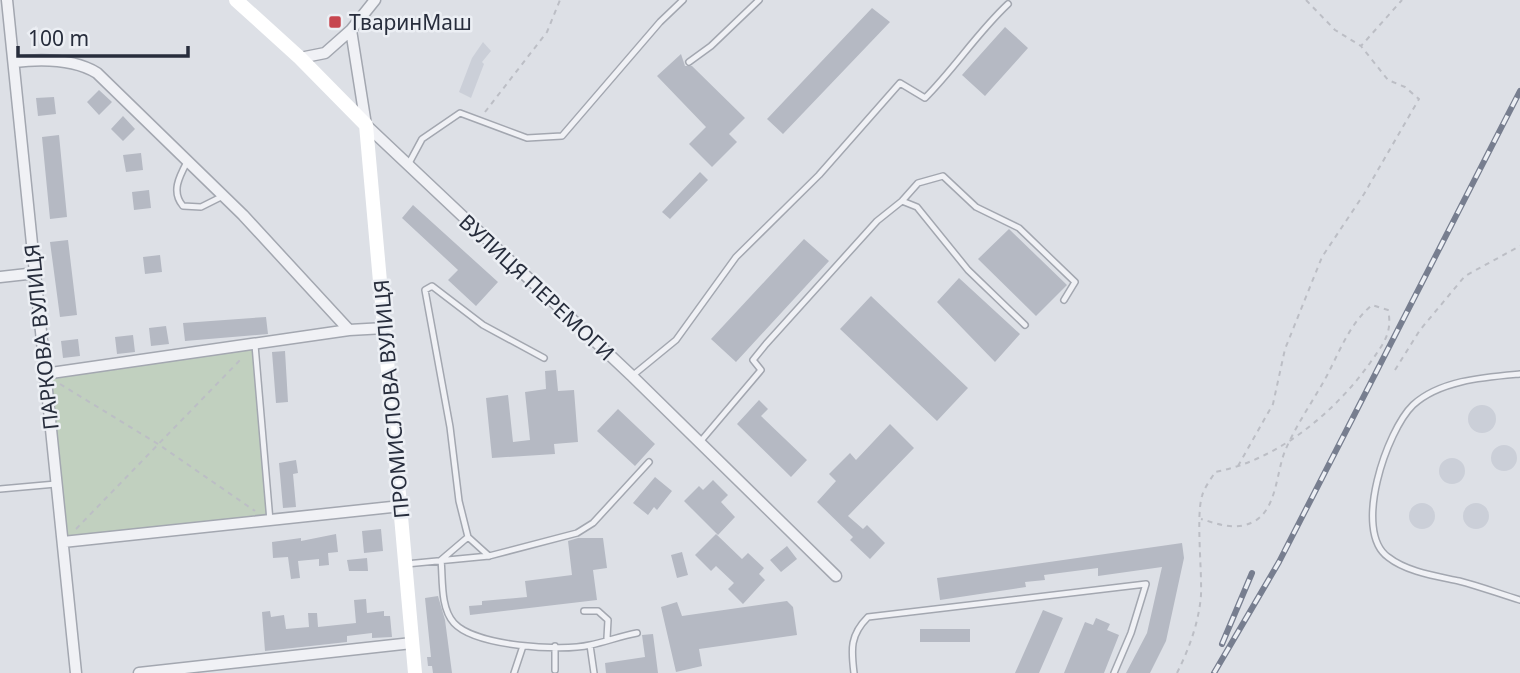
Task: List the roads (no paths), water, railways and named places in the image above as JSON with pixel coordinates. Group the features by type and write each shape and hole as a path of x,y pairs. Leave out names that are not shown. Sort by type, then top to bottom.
{"street":[{"name":"ПАРКОВА ВУЛИЦЯ","path":"7,0 76,673"},
{"name":"ВУЛИЦЯ ПЕРЕМОГИ","path":"236,0 632,376 836,576"},
{"path":"300,58 325,53 351,30 376,0"},
{"path":"351,30 366,125"},
{"path":"14,62 32,60 84,65 97,73 223,196 349,330"},
{"name":"ПРОМИСЛОВА ВУЛИЦЯ","path":"366,125 415,673"},
{"path":"0,277 36,273"},
{"path":"44,374 349,330 385,328"},
{"path":"63,542 401,506"},
{"path":"139,673 209,669 412,643"}],"lane":[{"path":"408,165 422,139 460,113 527,138 562,136 660,22 683,0"},
{"path":"689,62 711,46 758,0"},
{"path":"632,376 676,340 736,257 819,175 900,83 925,98 951,72 984,26 1008,4"},
{"path":"187,162 176,190 178,201 183,206 201,207 223,196"},
{"path":"700,442 757,377 761,370 753,360 766,344 877,221 902,201 918,183 943,176 976,207 1019,228 1075,282 1065,300"},
{"path":"902,201 917,207 968,270 1025,325"},
{"path":"489,556 468,537 459,500 450,427 425,290 432,286 483,325 544,358"},
{"path":"255,345 270,521"},
{"path":"1520,374 1483,377 1442,388 1413,405 1392,438 1377,478 1373,534 1386,557 1417,571 1520,600"},
{"path":"406,564 489,556 577,533 593,523 649,462"},
{"path":"0,489 57,484"},
{"path":"441,560 468,537"},
{"path":"441,560 446,606 454,623 476,635 523,646 555,646 590,645 607,638 637,633"},
{"path":"854,673 852,654 855,630 868,617 1146,584 1131,634 1114,673"},
{"path":"584,611 598,611 608,620 607,638"},
{"path":"590,645 594,673"},
{"path":"514,673 523,646"},
{"path":"555,646 555,670"}],"railway":[{"path":"1214,673 1279,562 1520,91"},
{"path":"1222,644 1252,573"}],"place":[{"name":"ТваринМаш","path":"335,22"}]}
